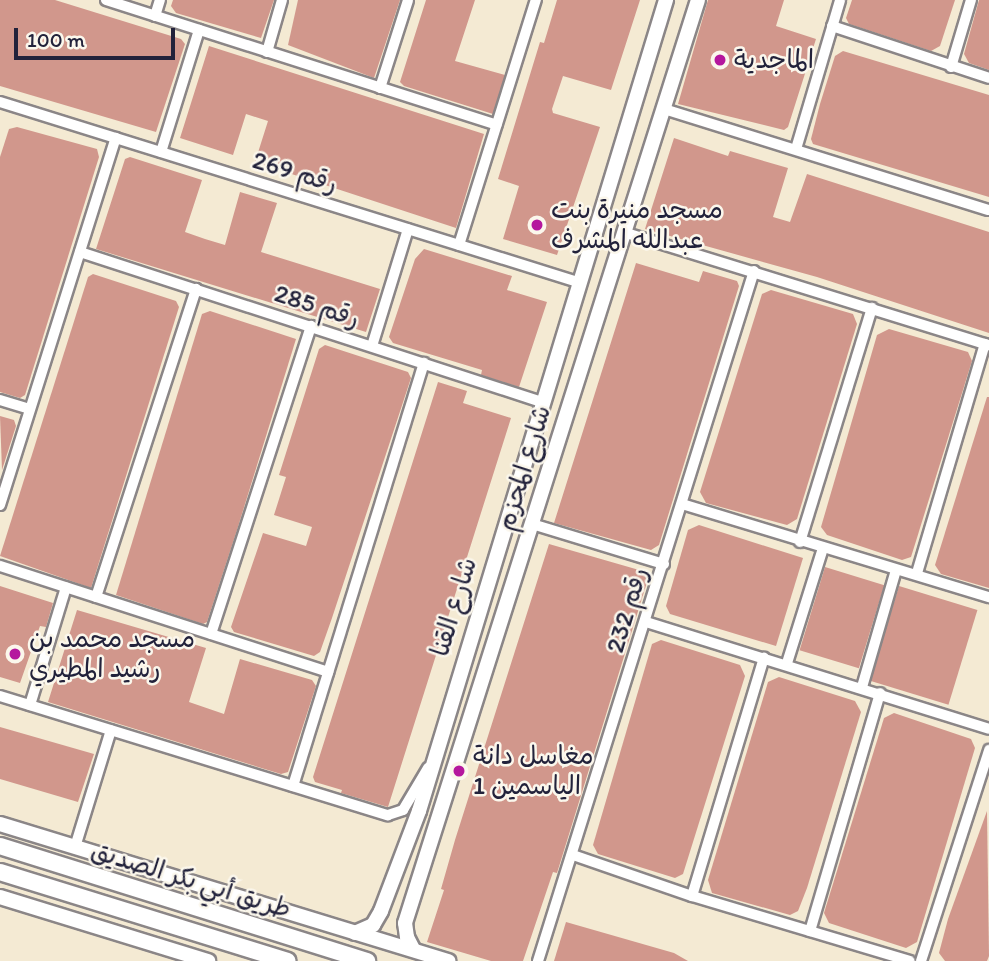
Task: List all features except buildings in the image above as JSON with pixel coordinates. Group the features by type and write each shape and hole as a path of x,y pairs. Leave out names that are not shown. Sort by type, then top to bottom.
{"main road":[{"name":"طريق أبي بكر الصديق","path":"0,846 367,961"},
{"name":"طريق أبي بكر الصديق","path":"0,872 288,961"}],"street":[{"path":"106,0 497,125"},
{"path":"155,16 160,0"},
{"path":"267,51 282,0"},
{"path":"380,88 408,0"},
{"path":"459,246 536,0"},
{"name":"شارع القنا","path":"355,933 373,925 381,911 419,811 541,402 666,0"},
{"name":"شارع المحزم","path":"413,949 407,937 405,923 455,773 543,527 623,232 698,0"},
{"path":"796,149 840,0"},
{"path":"951,66 971,0"},
{"path":"832,26 989,78"},
{"path":"162,152 199,30"},
{"name":"رقم 269","path":"0,102 578,282"},
{"path":"664,109 989,210"},
{"path":"0,505 116,138"},
{"path":"372,346 408,229"},
{"path":"623,232 987,345 917,573"},
{"name":"رقم 285","path":"80,252 541,402"},
{"name":"رقم 232","path":"538,961 754,271"},
{"path":"96,597 196,289"},
{"path":"800,542 872,308"},
{"path":"211,634 311,326"},
{"path":"293,786 424,363"},
{"path":"0,400 30,409"},
{"path":"682,504 800,542 896,570 917,573 989,597"},
{"path":"543,527 664,564"},
{"path":"786,663 823,548"},
{"path":"0,566 328,672"},
{"path":"862,687 896,570"},
{"path":"30,705 66,587"},
{"path":"646,622 786,663 989,729"},
{"path":"692,896 764,658"},
{"path":"810,931 880,693"},
{"path":"0,696 388,815 403,810 435,756"},
{"path":"75,847 111,730"},
{"path":"921,961 989,750"},
{"path":"419,811 412,834 420,842 427,841 434,834 455,773"},
{"path":"0,824 449,961"},
{"path":"573,855 692,896 910,961"},
{"path":"0,897 208,961"}],"place":[{"name":"الماجدية","path":"720,60"},
{"name":"مسجد منيرة بنت عبدالله المشرف","path":"537,225"},
{"name":"مسجد محمد بن رشيد المطيري","path":"15,654"},
{"name":"مغاسل دانة الياسمين 1","path":"459,771"}]}
